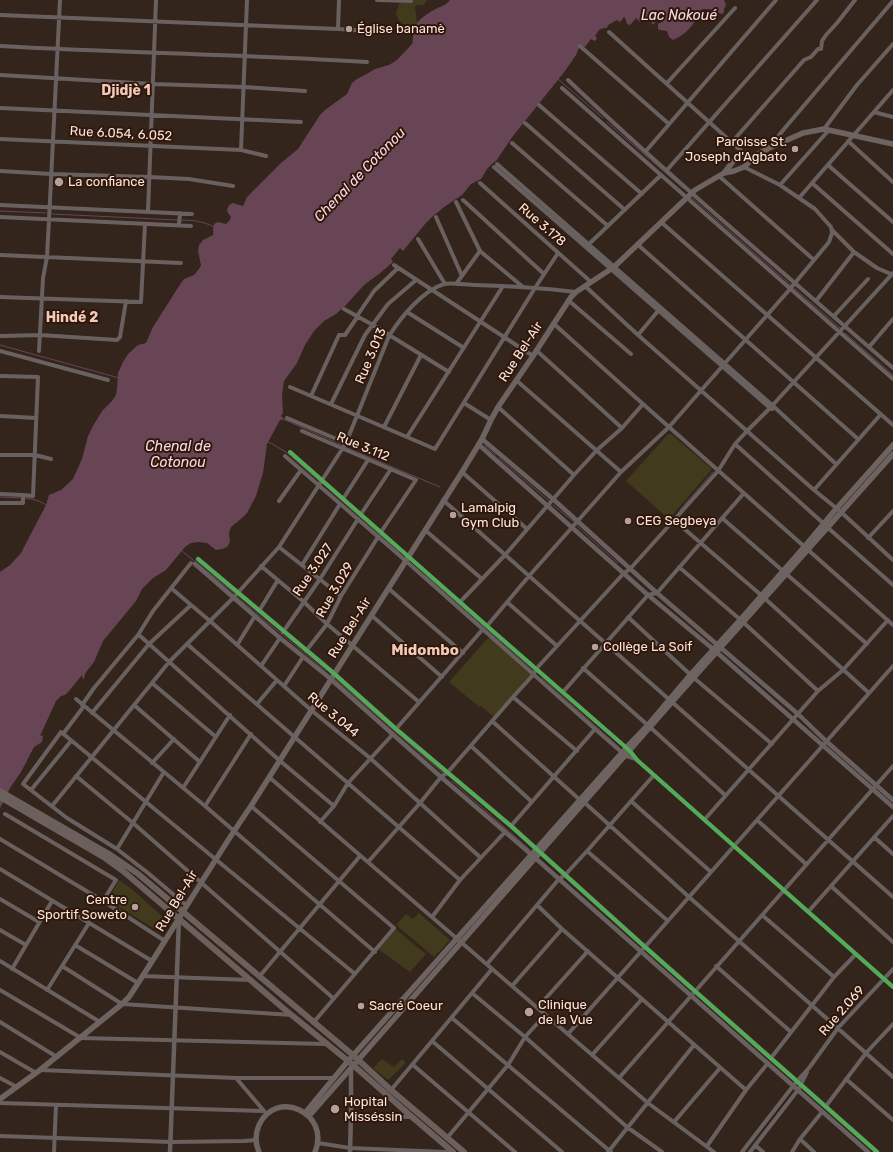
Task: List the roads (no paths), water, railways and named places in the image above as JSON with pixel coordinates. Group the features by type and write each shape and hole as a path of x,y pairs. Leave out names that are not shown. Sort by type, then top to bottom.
{"main road":[{"name":"Rue Bel-Air","path":"0,1100 81,1038 129,997 201,881 462,472 482,439 498,407 535,353 568,300 576,292 612,268 692,192 721,175 744,167 757,155 769,148 803,133 826,130 893,144"},
{"name":"Rue Bel-Air","path":"721,175 735,159 757,155"},
{"path":"307,1114 692,676 785,573 893,445"},
{"path":"838,510 893,454"},
{"path":"0,791 14,802 109,860 134,879 453,1152"},
{"path":"0,797 14,802 117,859 185,908 259,977 356,1058 464,1152"},
{"path":"307,1114 334,1078 351,1065"},
{"path":"259,1152 256,1132 266,1112 286,1107 296,1108 307,1114 317,1128 318,1143 315,1152"}],"street":[{"path":"39,351 43,278 47,257 50,208 60,0"},
{"path":"148,212 156,0"},
{"path":"241,150 247,0"},
{"path":"338,29 339,0"},
{"path":"377,0 411,1"},
{"path":"646,151 776,0"},
{"path":"667,170 817,0"},
{"path":"732,142 804,60 811,57 818,49 821,49 823,40 856,0"},
{"path":"769,148 893,1"},
{"path":"667,83 735,8"},
{"path":"0,15 389,32"},
{"path":"609,32 749,157"},
{"path":"780,185 826,130 857,85 893,44"},
{"path":"0,46 367,62"},
{"path":"580,46 669,124"},
{"path":"0,75 306,91"},
{"path":"568,80 607,117 795,283 892,365"},
{"path":"562,88 893,379"},
{"path":"799,198 893,90"},
{"path":"539,105 642,194"},
{"path":"0,108 301,122"},
{"path":"874,112 893,117"},
{"path":"602,124 607,117"},
{"path":"525,123 625,210"},
{"name":"Rue 6.054, 6.052","path":"0,139 241,150 266,156"},
{"path":"848,142 893,182"},
{"path":"512,143 608,226"},
{"path":"495,165 586,244 658,311 723,365"},
{"path":"828,165 893,222"},
{"path":"368,862 441,777 448,772 534,674 536,669 624,573 630,569 718,471 735,444 771,407 892,274 877,268 854,252 832,230 829,224 815,209 780,185 744,167"},
{"path":"0,171 194,179 233,186"},
{"path":"586,244 608,226 661,175"},
{"path":"721,175 814,260"},
{"name":"Rue 3.178","path":"480,183 591,282"},
{"path":"812,183 893,254"},
{"path":"463,200 544,274"},
{"path":"456,202 480,251 523,287"},
{"path":"0,205 148,212 180,215 192,214"},
{"path":"179,224 180,215"},
{"path":"0,217 145,224 179,224 191,226"},
{"path":"436,217 462,276"},
{"path":"661,222 893,425"},
{"path":"0,297 141,302 145,224"},
{"path":"396,729 621,472 669,427 790,289 829,242 831,239 832,230"},
{"path":"418,239 445,284"},
{"path":"637,244 858,440"},
{"path":"456,284 480,251"},
{"path":"816,301 854,252"},
{"path":"290,388 435,449 558,253"},
{"path":"0,255 181,264"},
{"path":"394,265 504,337 535,353 622,428"},
{"path":"311,396 339,335 345,335 374,291 398,268"},
{"path":"612,268 771,407 778,411 836,464"},
{"path":"834,316 868,279"},
{"path":"331,404 365,335 390,302 416,280"},
{"name":"Rue 3.013","path":"52,806 169,662 238,593 279,547 346,443 389,336 406,312 432,290 445,284 523,287 576,292"},
{"path":"408,437 503,286"},
{"path":"585,286 638,335 893,560"},
{"path":"568,300 631,354"},
{"path":"0,336 40,335 117,340 120,337 126,301"},
{"path":"344,309 358,316 449,372"},
{"path":"638,335 658,311"},
{"path":"406,312 464,348"},
{"path":"869,347 893,319"},
{"path":"554,323 718,471 893,625"},
{"path":"0,350 108,380"},
{"path":"384,427 421,355"},
{"path":"0,376 38,377 33,496 0,494"},
{"path":"516,380 621,472"},
{"path":"464,403 491,420"},
{"path":"460,602 505,555 597,450 622,428 643,404"},
{"path":"498,407 574,475"},
{"path":"814,490 880,414"},
{"path":"0,416 36,418"},
{"name":"Rue 3.112","path":"287,418 346,443"},
{"name":"Rue 3.112","path":"302,431 416,480 381,532"},
{"path":"482,439 657,593 798,714 824,743"},
{"path":"479,444 648,595 715,651 792,719 824,743 874,787 893,808"},
{"path":"735,444 893,585"},
{"path":"290,452 381,532 407,558 595,729 654,774 893,987"},
{"path":"0,455 35,455 51,459"},
{"path":"284,456 378,537 407,558 460,602 485,628 563,692 626,752"},
{"path":"344,499 368,460"},
{"path":"361,514 391,469"},
{"path":"279,501 301,470"},
{"path":"462,472 527,529"},
{"path":"563,692 648,595 657,593 744,493"},
{"path":"0,502 23,503 23,495"},
{"path":"443,500 893,897"},
{"path":"302,565 340,504"},
{"path":"868,538 892,512"},
{"path":"722,518 867,644"},
{"name":"Rue 3.027","path":"283,632 320,580 358,519"},
{"path":"674,520 763,597 869,693"},
{"path":"425,530 482,579"},
{"name":"Rue 3.029","path":"306,651 327,624 341,596 378,537"},
{"path":"279,547 341,596"},
{"path":"63,734 94,688 139,635 153,611 171,588 195,562"},
{"path":"195,562 238,593 306,651 393,734 441,777 534,856 559,880 643,949"},
{"path":"195,562 280,638 303,657 332,676 511,826 768,1063 826,1106 877,1152"},
{"path":"261,566 419,702"},
{"path":"679,567 742,621 818,691"},
{"path":"259,611 278,580"},
{"name":"Rue 3.044","path":"171,588 311,710 370,758 482,858"},
{"path":"388,588 463,653"},
{"path":"507,602 557,646"},
{"path":"92,713 149,644 191,605"},
{"path":"371,615 442,677"},
{"path":"237,645 255,616"},
{"path":"628,617 692,676 772,744"},
{"path":"704,819 772,744 792,719 818,691 843,670 888,620"},
{"path":"139,635 279,760 334,806"},
{"path":"262,666 280,638"},
{"path":"187,644 398,828 460,880"},
{"path":"284,686 303,657"},
{"path":"568,1034 893,666"},
{"path":"583,668 726,795"},
{"path":"257,704 277,680"},
{"path":"152,683 216,737"},
{"path":"513,697 577,751"},
{"path":"76,699 205,806 375,952"},
{"path":"134,705 200,762"},
{"path":"183,788 230,715"},
{"path":"492,721 893,1077"},
{"path":"511,826 595,729"},
{"path":"185,908 148,873 118,849 67,818 23,784 60,732 355,974"},
{"path":"205,806 251,734"},
{"path":"320,822 334,806 348,783 393,734"},
{"path":"152,763 174,739"},
{"path":"31,790 71,741"},
{"path":"471,746 532,802"},
{"path":"619,1078 893,766"},
{"path":"118,849 164,772"},
{"path":"487,964 537,905 587,851 654,774"},
{"path":"76,776 133,822 333,998"},
{"path":"268,777 619,1078 714,1152"},
{"path":"874,787 893,800"},
{"path":"631,801 711,872"},
{"path":"250,806 394,928 313,1023"},
{"path":"5,814 116,880 103,901"},
{"path":"808,912 893,816"},
{"path":"756,820 806,864"},
{"path":"432,917 460,880 505,832"},
{"path":"874,837 893,854"},
{"path":"0,839 103,901 165,941"},
{"path":"587,851 668,921"},
{"path":"259,977 360,856"},
{"path":"0,869 152,961"},
{"path":"831,886 893,942"},
{"path":"0,899 39,922"},
{"path":"12,969 52,901"},
{"path":"537,905 562,929 746,1090"},
{"path":"762,915 834,977"},
{"path":"170,1152 179,918"},
{"path":"47,990 89,923"},
{"path":"512,986 562,929"},
{"path":"0,930 26,945"},
{"path":"75,945 138,982"},
{"path":"538,1008 588,952"},
{"path":"771,1058 834,977 856,954"},
{"path":"0,961 100,1022"},
{"path":"62,966 122,1004 292,1015"},
{"path":"716,966 791,1032"},
{"path":"391,1090 492,969"},
{"name":"Rue 2.069","path":"809,1068 838,1028 893,969"},
{"path":"142,976 251,980"},
{"path":"0,990 81,1038 328,1044"},
{"path":"472,993 628,1127 662,1152"},
{"path":"693,994 771,1058 795,1084"},
{"path":"592,1055 642,999"},
{"path":"278,1014 289,1002"},
{"path":"447,1138 508,1065 525,1037 545,1014"},
{"path":"452,1018 609,1152 694,1045"},
{"path":"0,1022 57,1057"},
{"path":"826,1106 866,1053 893,1024"},
{"path":"888,1029 893,1033"},
{"path":"432,1041 562,1152"},
{"path":"0,1052 38,1072 236,1078 334,1078"},
{"path":"707,1146 731,1114 746,1090 768,1063"},
{"path":"350,1150 351,1065"},
{"path":"413,1065 515,1152"},
{"path":"674,1122 720,1068"},
{"path":"742,1152 809,1068"},
{"path":"750,1152 800,1088 809,1068"},
{"path":"0,1078 17,1087"},
{"path":"236,1078 266,1112"},
{"path":"846,1079 893,1120"},
{"path":"800,1088 822,1112 868,1152"},
{"path":"0,1103 266,1112"},
{"path":"54,1152 56,1105"},
{"path":"792,1152 800,1139 822,1112"},
{"path":"351,1115 412,1117"},
{"path":"0,1136 170,1142 256,1140"},
{"path":"800,1139 814,1152"},
{"path":"318,1143 350,1150 446,1152"},
{"path":"755,1145 763,1152"}],"water":[{"name":"Chenal de Cotonou","path":"450,0 724,0 726,5 722,14 711,9 701,10 689,29 673,40 669,37 667,31 658,29 658,24 662,22 661,19 657,20 653,25 650,20 640,22 636,18 630,25 627,24 624,17 620,22 617,20 608,25 607,28 602,28 595,36 597,38 595,41 591,39 585,47 581,45 565,71 513,136 496,161 487,169 481,179 471,184 462,195 432,217 403,251 400,248 391,259 393,262 364,285 346,305 336,314 324,321 314,331 305,345 297,363 284,381 282,395 283,413 281,416 284,419 280,420 267,444 263,473 256,496 247,513 231,527 229,533 230,542 227,547 216,550 207,543 191,543 185,547 166,570 153,578 142,589 136,601 103,641 94,662 86,672 83,680 82,675 65,695 61,696 56,701 40,736 43,735 42,742 34,747 0,808 0,572 10,565 21,553 46,505 49,495 61,490 73,479 82,459 88,436 93,426 102,411 116,395 118,373 123,362 128,354 138,345 146,343 153,327 184,279 194,275 199,269 201,265 198,251 199,245 203,240 213,235 214,224 218,222 226,224 231,217 227,210 229,205 233,203 243,206 247,197 281,163 298,149 320,115 347,94 352,83 375,69 389,65 397,60 412,44 414,28 418,21 445,5"}],"waterway":[{"path":"558,79 603,118"},
{"path":"607,122 684,189"},
{"path":"692,198 791,285"},
{"path":"0,211 46,213"},
{"path":"52,214 177,220"},
{"path":"180,220 197,221 214,227"},
{"path":"794,288 840,328"},
{"path":"845,333 893,375"},
{"path":"0,345 119,378"},
{"path":"283,419 342,445"},
{"path":"267,441 286,452 319,481"},
{"path":"485,446 496,455"},
{"path":"345,447 440,487"},
{"path":"499,458 548,500"},
{"path":"680,510 713,472"},
{"path":"323,484 399,552"},
{"path":"0,497 21,498"},
{"path":"25,498 37,500 48,506"},
{"path":"553,505 574,522"},
{"path":"577,526 618,563"},
{"path":"182,551 234,593"},
{"path":"426,576 533,670"},
{"path":"237,597 326,671"},
{"path":"542,678 619,747"},
{"path":"335,679 444,774"},
{"path":"452,781 529,849"}],"place":[{"name":"Église banamè","path":"349,29"},
{"name":"Paroisse St. Joseph d'Agbato","path":"795,149"},
{"name":"La confiance","path":"59,182"},
{"name":"Lamalpig Gym Club","path":"453,515"},
{"name":"CEG Segbeya","path":"628,521"},
{"name":"Collège La Soif","path":"595,647"},
{"name":"Centre Sportif Soweto","path":"135,907"},
{"name":"Sacré Coeur","path":"361,1006"},
{"name":"Clinique de la Vue","path":"529,1012"},
{"name":"Hopital Misséssin","path":"335,1109"}],"district":[{"name":"Djidjè 1","path":"126,91"},
{"name":"Hindé 2","path":"72,318"},
{"name":"Midombo","path":"425,651"}],"water label":[{"name":"Lac Nokoué","path":"679,16"}]}
